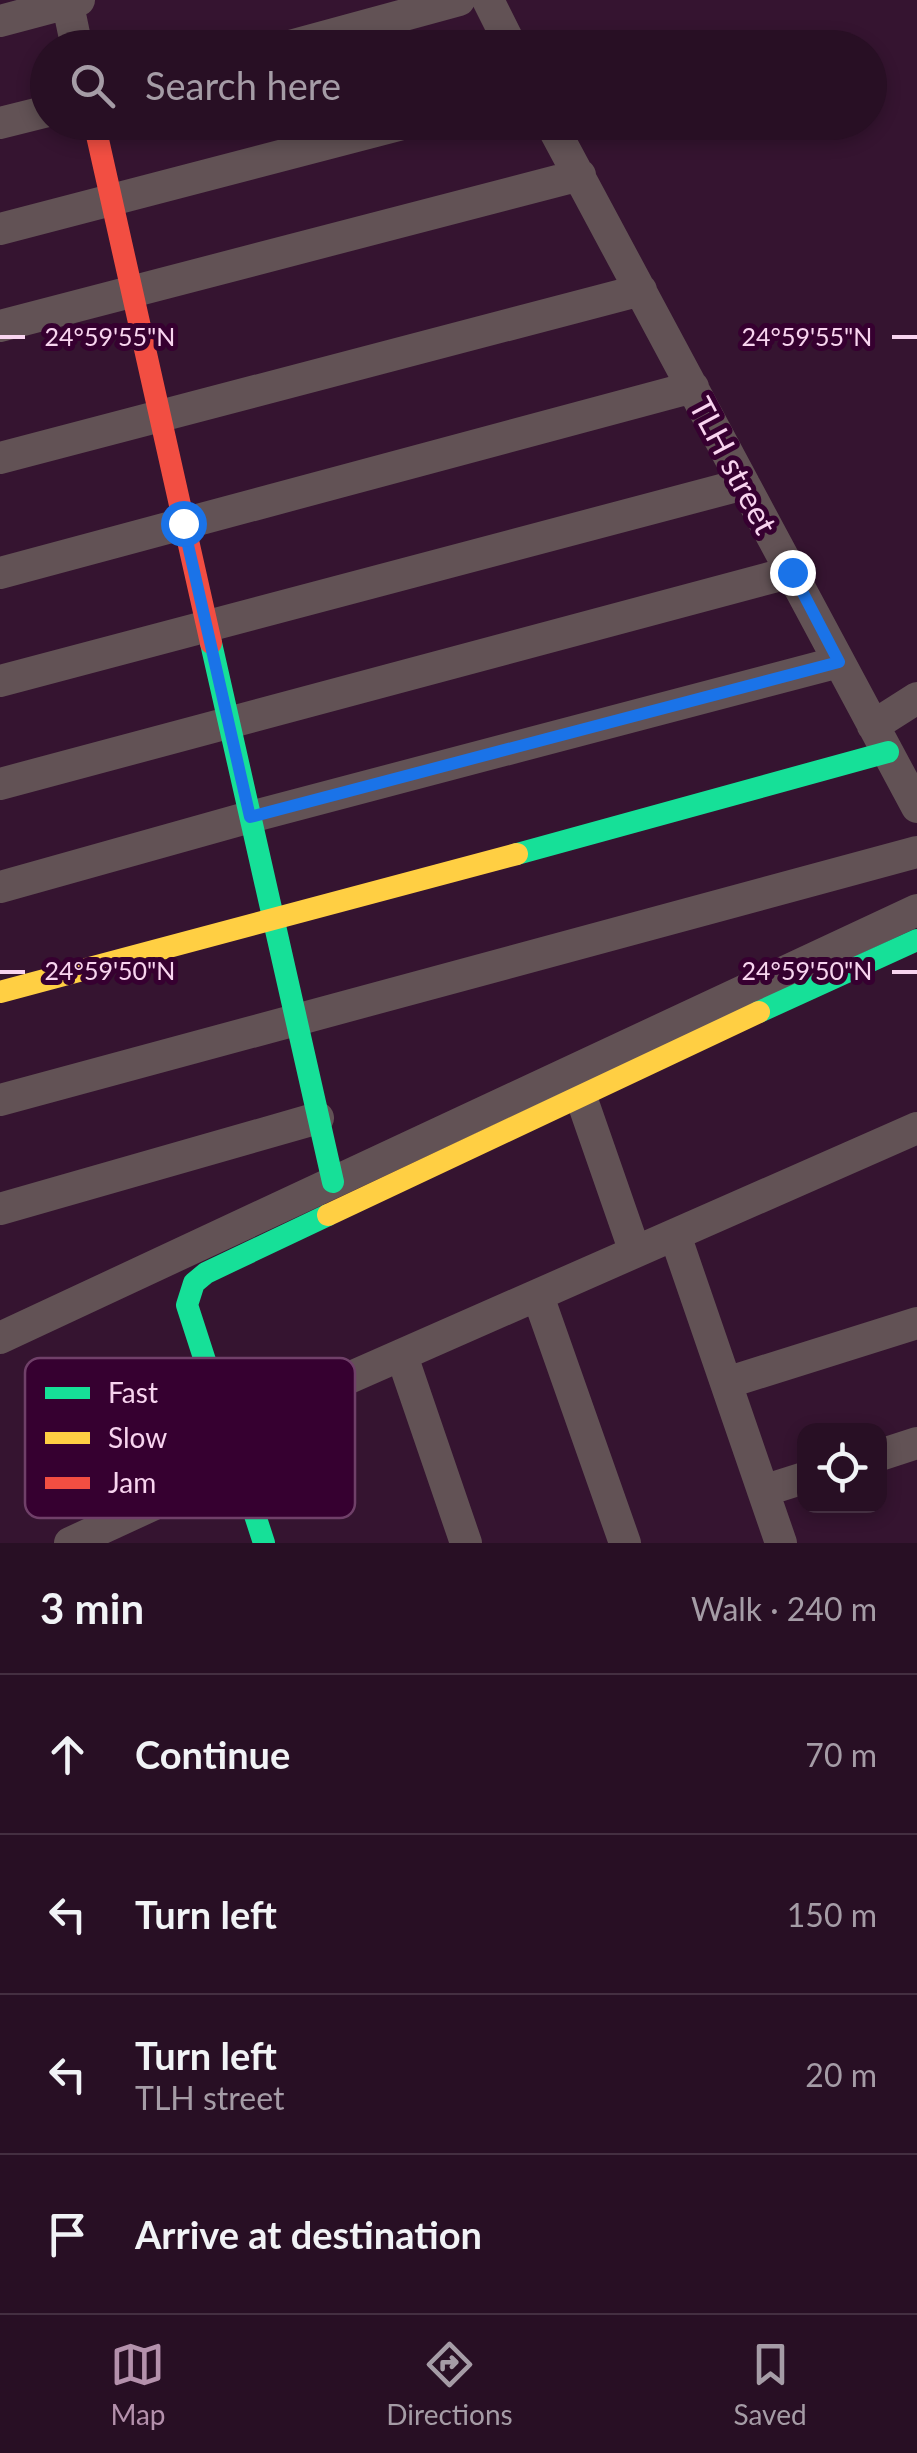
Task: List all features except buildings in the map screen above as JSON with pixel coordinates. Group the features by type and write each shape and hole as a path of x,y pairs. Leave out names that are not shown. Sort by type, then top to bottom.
{"street":[{"path":"349,30 460,0"},
{"path":"488,0 503,30"},
{"path":"0,21 71,1 75,30"},
{"path":"0,123 30,116"},
{"path":"98,140 333,1182"},
{"path":"0,229 341,140"},
{"name":"TLH street","path":"560,140 917,807"},
{"path":"0,326 580,176"},
{"path":"0,458 641,290"},
{"path":"0,573 692,387"},
{"path":"0,681 744,484"},
{"path":"0,784 792,572"},
{"path":"0,886 839,662"},
{"path":"0,992 274,921 880,739 917,698"},
{"path":"0,1100 917,852"},
{"path":"0,1338 917,910"},
{"path":"203,1358 187,1305 194,1282 206,1273 580,1094 917,940"},
{"path":"580,1094 635,1252"},
{"path":"0,1209 318,1118"},
{"path":"355,1376 916,1132"},
{"path":"675,1235 781,1543"},
{"path":"538,1296 626,1543"},
{"path":"726,1383 917,1323"},
{"path":"402,1356 466,1543"},
{"path":"887,1453 917,1444"},
{"path":"762,1490 797,1480"},
{"path":"72,1542 124,1518"},
{"path":"255,1518 264,1543"}],"traffic: fast":[{"path":"211,643 333,1182"},
{"path":"517,854 888,752"},
{"path":"759,1012 917,940"},
{"path":"204,1358 187,1305 194,1283 206,1273 328,1215"},
{"path":"256,1518 264,1543"}],"traffic: slow":[{"path":"0,992 517,854"},
{"path":"328,1215 759,1012"}],"traffic: jam":[{"path":"98,140 211,643"}],"route":[{"path":"183,523 250,817 839,662 792,572"}]}
